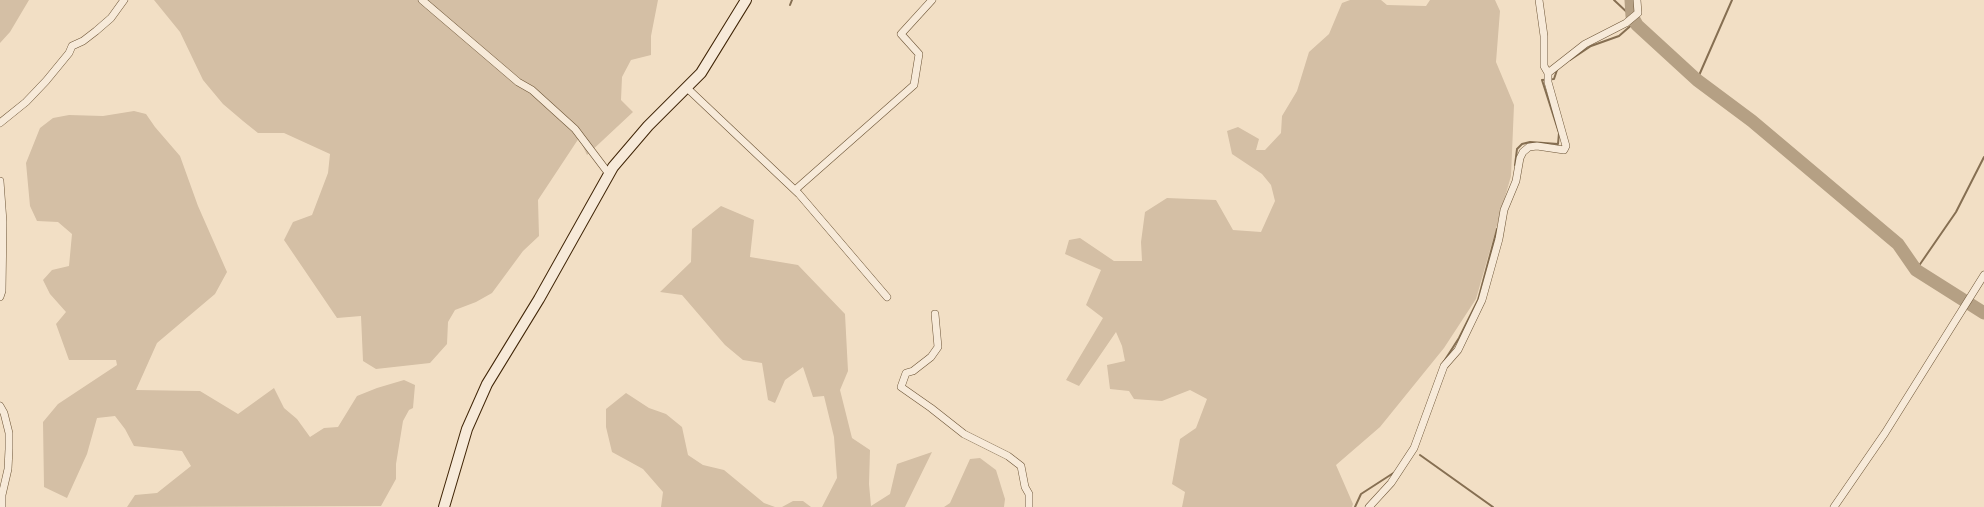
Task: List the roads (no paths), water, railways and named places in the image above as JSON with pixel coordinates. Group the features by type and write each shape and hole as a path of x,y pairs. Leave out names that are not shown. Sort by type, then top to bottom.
{"street":[{"path":"0,123 26,102 46,81 72,46 83,41 111,18 124,0"},
{"path":"422,0 518,82 532,90 575,129 609,174"},
{"path":"444,507 467,429 486,384 539,299 609,174 648,126 701,73 746,0"},
{"path":"795,190 914,85 919,54 901,34 932,0"},
{"path":"1369,507 1391,483 1414,448 1444,366 1458,350 1482,300 1499,239 1504,210 1516,181 1520,158 1523,152 1529,147 1537,146 1564,150 1566,146 1548,82 1548,73 1544,66 1544,36 1539,0"},
{"path":"1548,73 1585,44 1626,23 1638,14 1637,0"},
{"path":"687,88 795,190 887,297"},
{"path":"0,181 3,229 2,291 0,296"},
{"path":"1834,507 1885,433 1984,275"},
{"path":"935,314 938,347 931,357 913,371 906,373 901,387 964,434 1008,456 1021,466 1025,487 1029,494 1030,507"},
{"path":"0,406 4,413 7,426 9,449 8,469 2,495 2,507"}],"waterway":[{"path":"790,5 792,0"},
{"path":"1614,0 1631,16"},
{"path":"1631,0 1632,16 1637,25 1697,80 1752,121 1898,244 1916,270 1984,313"},
{"path":"1697,80 1732,0"},
{"path":"1570,60 1591,46 1619,36 1635,22"},
{"path":"1515,165 1517,149 1522,144 1530,142 1558,144 1559,133 1542,80 1554,79 1557,70"},
{"path":"1916,270 1956,212 1984,157"},
{"path":"1441,366 1459,338 1478,300 1497,229"},
{"path":"1420,455 1493,507"},
{"path":"1355,507 1361,494 1395,472"}]}
